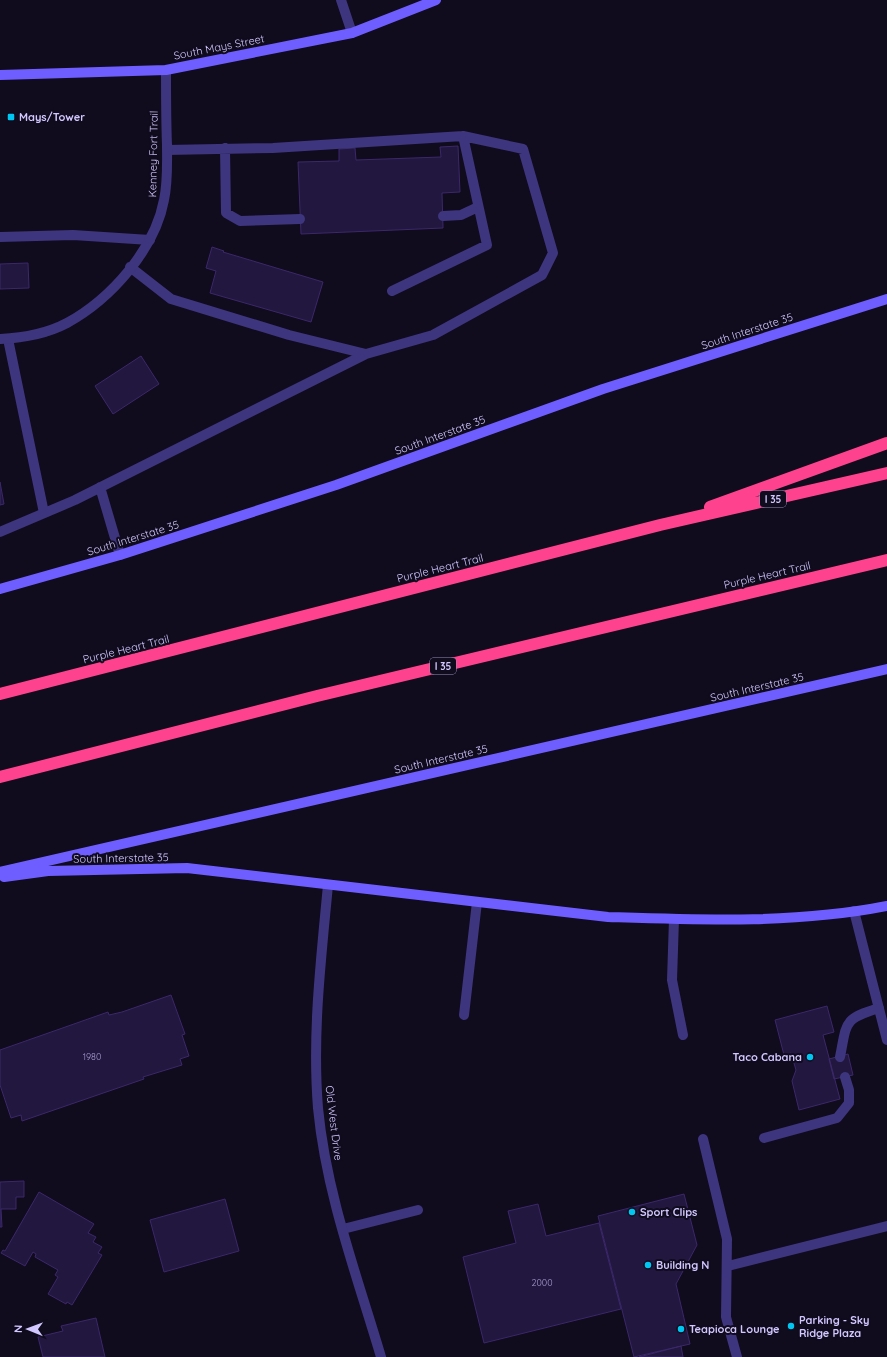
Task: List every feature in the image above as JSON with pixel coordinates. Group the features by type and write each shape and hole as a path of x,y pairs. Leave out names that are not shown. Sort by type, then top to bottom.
{"highway":[{"path":"660,525 887,443"},
{"name":"Purple Heart Trail","path":"0,694 660,525 887,473"},
{"name":"Purple Heart Trail","path":"0,777 317,696 887,560"}],"main road":[{"name":"South Mays Street","path":"0,75 166,70 352,33 436,0"},
{"name":"South Interstate 35","path":"0,589 120,555 336,485 603,389 886,299"},
{"name":"South Interstate 35","path":"0,872 887,669"},
{"name":"South Interstate 35","path":"0,877 48,871 187,868 608,917 674,919 778,918 854,911 887,906"}],"street":[{"path":"341,0 352,33"},
{"name":"Kenney Fort Trail","path":"4,339 38,334 67,323 92,307 115,286 150,240 164,199 166,150 166,70"},
{"path":"0,532 100,487 366,354 433,335 542,275 553,253 523,149 463,136 273,148 166,150"},
{"path":"392,291 487,245 463,136"},
{"path":"224,148 226,213 240,221 300,219"},
{"path":"443,216 461,215 478,207"},
{"path":"0,238 73,235 150,240"},
{"path":"130,267 171,299 289,335 366,354"},
{"path":"4,339 44,513"},
{"path":"100,487 120,555"},
{"name":"Old West Drive","path":"328,885 317,999 315,1061 318,1110 325,1158 343,1229 381,1357"},
{"path":"464,1015 477,902"},
{"path":"854,911 887,1040"},
{"path":"674,919 672,980 682,1035"},
{"path":"840,1057 846,1026 856,1015 879,1008"},
{"path":"764,1138 837,1118 849,1103 849,1090 845,1077"},
{"path":"703,1139 727,1239 728,1266 725,1294 726,1317 736,1357"},
{"path":"343,1229 418,1210"},
{"path":"728,1266 887,1226"}],"building":[{"path":"458,146 460,192 442,193 443,228 301,234 298,162 339,161 339,149 355,148 356,160 441,157 440,147"},
{"path":"212,247 224,251 223,252 323,282 311,322 210,293 216,271 206,268"},
{"path":"28,263 29,288 0,289 0,264"},
{"path":"141,356 159,384 113,414 95,386"},
{"path":"0,482 4,504 0,505"},
{"path":"171,995 185,1034 182,1035 189,1056 180,1059 182,1065 143,1077 144,1079 22,1121 21,1115 11,1118 0,1085 0,1050 108,1012 109,1015 122,1012"},
{"name":"Taco Cabana","path":"827,1006 834,1032 823,1035 840,1099 799,1110 792,1081 796,1070 791,1053 784,1055 775,1020"},
{"path":"848,1054 853,1075 834,1079 829,1059"},
{"path":"24,1181 24,1197 16,1197 16,1209 1,1209 2,1227 0,1227 0,1182"},
{"path":"39,1192 94,1224 88,1233 96,1237 93,1242 102,1247 98,1253 102,1255 72,1305 67,1302 66,1304 48,1294 58,1277 55,1275 58,1270 35,1257 36,1254 33,1252 25,1266 1,1253 3,1250 5,1251"},
{"name":"Building N","path":"684,1194 697,1245 676,1284 690,1344 634,1357 598,1216"},
{"path":"225,1199 239,1251 164,1272 150,1220"},
{"path":"538,1204 546,1236 599,1223 621,1309 484,1343 463,1257 516,1243 508,1211"},
{"path":"96,1318 105,1357 43,1357 38,1337 63,1331 61,1326"},
{"path":"681,1346 683,1357 639,1357"}],"place":[{"name":"Mays/Tower","path":"11,117"},
{"name":"Taco Cabana","path":"810,1057"},
{"name":"Sport Clips","path":"632,1212"},
{"name":"Building N","path":"648,1265"},
{"name":"Parking - Sky Ridge Plaza","path":"791,1326"},
{"name":"Teapioca Lounge","path":"681,1329"}]}
